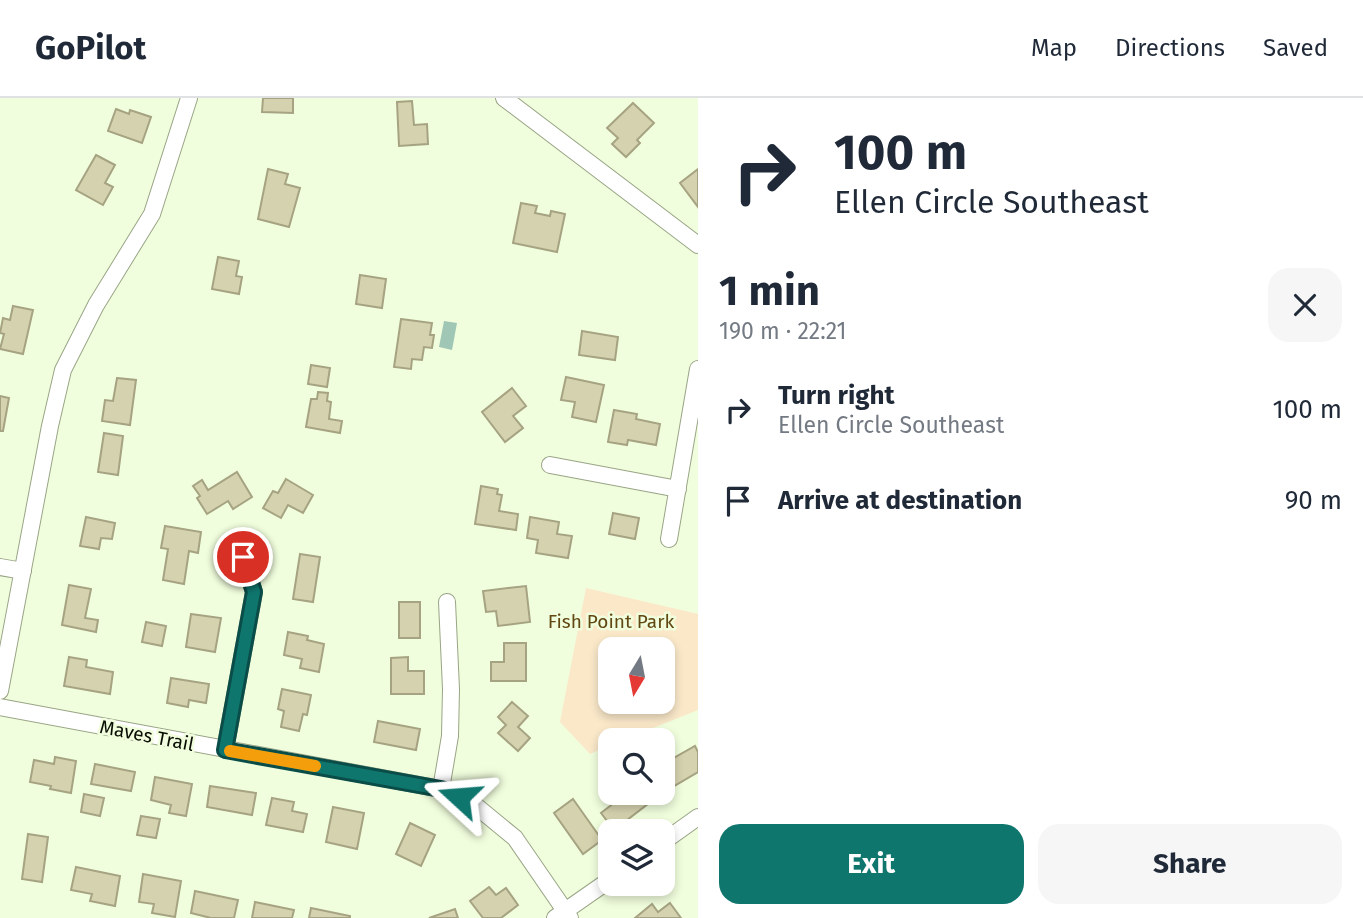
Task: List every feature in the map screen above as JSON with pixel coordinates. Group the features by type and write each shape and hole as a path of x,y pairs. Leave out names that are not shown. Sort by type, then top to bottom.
{"street":[{"path":"0,691 63,370 96,305 152,214 189,98"},
{"path":"505,98 698,245"},
{"path":"669,539 698,369"},
{"path":"550,465 678,489"},
{"path":"225,750 254,592 243,557"},
{"path":"0,567 23,571"},
{"path":"441,789 450,736 447,602"},
{"name":"Maves Trail","path":"0,707 441,789 477,806 515,838 564,916"},
{"path":"675,833 698,817"},
{"path":"564,916 598,889"}],"green space":[{"name":"Fish Point Park","path":"586,588 698,614 698,710 653,728 598,728 598,751 590,754 560,722"}],"shaded area":[{"path":"444,321 457,323 452,350 439,347"}],"building":[{"path":"263,98 293,98 293,113 262,112"},
{"path":"412,101 414,125 427,124 428,144 399,146 397,102"},
{"path":"633,103 654,123 637,140 640,143 626,157 612,144 618,138 607,128"},
{"path":"116,109 129,114 130,110 151,117 142,143 108,131"},
{"path":"96,155 115,165 105,183 113,187 103,205 76,190"},
{"path":"268,169 288,174 285,184 300,188 289,227 258,219"},
{"path":"698,169 698,207 680,183"},
{"path":"521,203 537,206 535,213 550,216 551,211 565,214 557,252 513,243"},
{"path":"218,257 239,261 236,276 242,277 239,294 212,289"},
{"path":"360,275 386,279 382,308 356,304"},
{"path":"13,306 33,310 23,354 0,349 4,334 0,333 3,318 10,320"},
{"path":"401,319 432,323 432,348 424,347 422,360 412,359 411,369 394,367"},
{"path":"582,331 618,337 615,360 579,355"},
{"path":"311,365 330,368 327,387 308,384"},
{"path":"566,377 604,385 596,422 572,417 575,402 561,400"},
{"path":"117,378 136,380 130,425 102,421 105,400 113,401"},
{"path":"512,388 526,406 513,416 523,428 505,442 482,412"},
{"path":"318,392 328,393 327,401 331,402 329,419 342,421 340,433 306,427 311,399 317,399"},
{"path":"0,396 9,398 3,431 0,431"},
{"path":"614,410 637,414 636,419 660,424 656,445 628,440 627,445 608,442"},
{"path":"104,433 123,436 118,475 98,472"},
{"path":"237,472 252,497 233,509 228,501 207,514 193,486 202,480 208,490"},
{"path":"286,479 313,495 303,513 288,505 281,518 263,508 273,491 278,493"},
{"path":"481,486 498,489 497,494 502,495 499,511 518,514 516,530 475,524"},
{"path":"613,513 639,518 635,539 609,534"},
{"path":"86,517 115,523 112,539 101,538 99,549 80,546"},
{"path":"530,517 559,522 557,534 572,536 568,558 536,553 538,540 527,538"},
{"path":"165,526 201,532 198,553 189,551 184,584 163,580 168,549 161,548"},
{"path":"300,554 320,557 313,602 293,599"},
{"path":"69,585 91,589 85,618 98,620 96,632 62,625"},
{"path":"526,586 530,622 498,626 496,611 486,612 483,591"},
{"path":"399,602 420,602 420,638 399,638"},
{"path":"191,614 221,618 215,652 186,647"},
{"path":"146,622 166,626 162,646 142,642"},
{"path":"288,632 308,636 307,640 324,644 319,672 300,668 302,659 284,655"},
{"path":"504,643 526,643 526,681 491,681 491,662 504,662"},
{"path":"69,657 87,660 86,667 113,672 110,694 64,686"},
{"path":"408,657 408,671 424,671 424,694 391,694 391,658"},
{"path":"171,678 209,684 206,703 189,700 188,707 167,703"},
{"path":"282,689 311,695 307,715 303,714 299,731 281,727 284,711 278,709"},
{"path":"512,702 528,716 518,727 530,738 518,751 498,733 506,725 498,717"},
{"path":"378,721 420,729 416,750 374,742"},
{"path":"695,746 698,752 698,772 675,786 675,757"},
{"path":"55,757 76,761 71,793 30,782 34,760 54,764"},
{"path":"95,764 135,772 131,791 91,784"},
{"path":"155,777 192,784 186,816 169,813 171,805 151,800"},
{"path":"210,786 256,793 252,815 207,807"},
{"path":"84,794 104,798 100,816 81,812"},
{"path":"272,798 294,802 292,811 307,814 303,832 266,825"},
{"path":"573,799 598,834 598,843 583,854 554,813"},
{"path":"611,805 646,805 628,819 606,819 601,813"},
{"path":"333,807 364,813 357,849 326,842"},
{"path":"141,816 160,819 156,838 137,835"},
{"path":"410,823 435,835 421,866 396,854"},
{"path":"28,834 48,837 42,882 22,879"},
{"path":"76,867 120,876 115,906 90,901 92,894 71,890"},
{"path":"143,874 181,881 175,917 152,913 154,904 139,902"},
{"path":"489,887 496,895 506,888 518,905 501,918 483,918 470,901"},
{"path":"195,891 238,900 234,918 211,918 191,913"},
{"path":"255,902 294,910 292,918 252,918"},
{"path":"670,903 681,918 635,918 652,904 658,912"},
{"path":"311,908 350,916 350,918 309,918"},
{"path":"455,909 458,918 429,918"}],"slow traffic":[{"path":"230,751 315,766"}],"route":[{"path":"243,557 254,592 225,750 441,789 459,797"}]}
